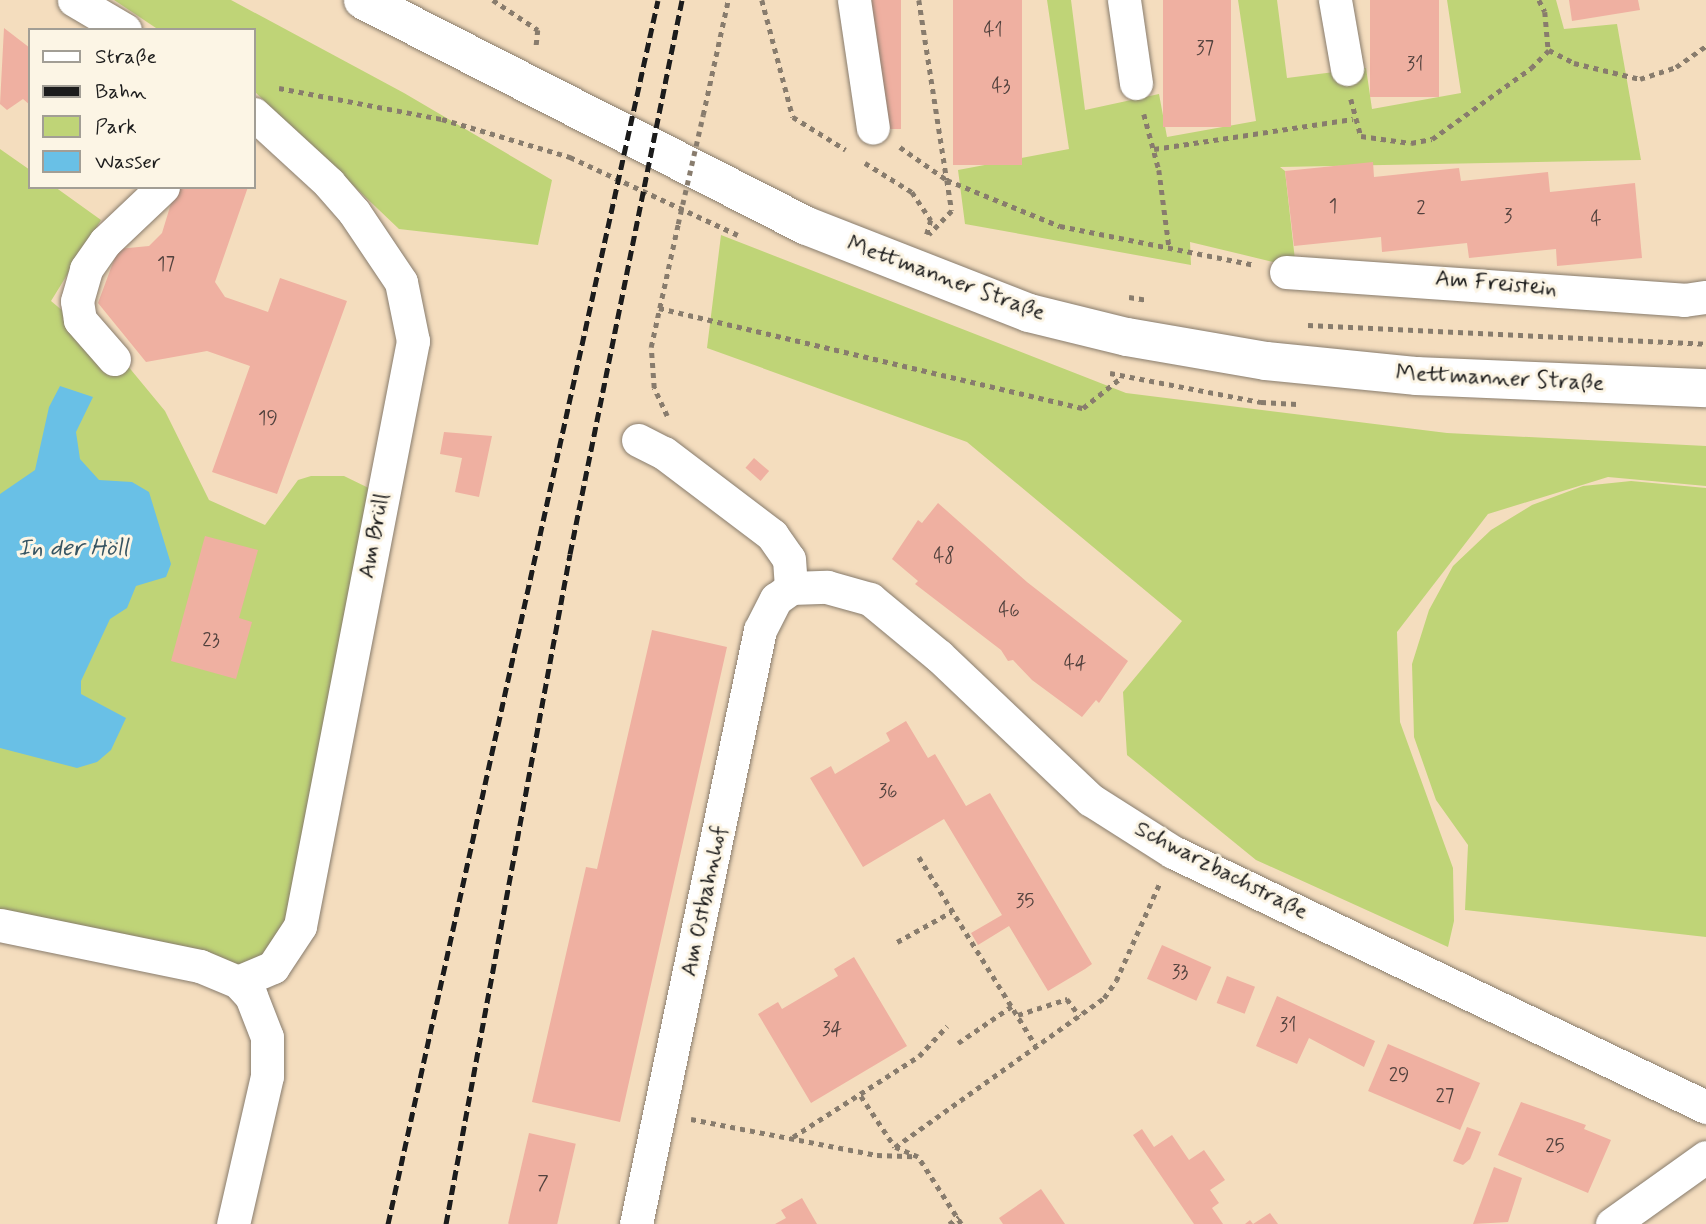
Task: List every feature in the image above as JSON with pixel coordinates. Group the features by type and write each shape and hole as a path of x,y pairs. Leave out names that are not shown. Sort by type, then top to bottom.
{"main road":[{"name":"Mettmanner Straße","path":"363,0 807,226 1030,313 1127,337 1266,362 1417,376 1706,388"}],"street":[{"path":"74,0 122,28"},
{"path":"854,0 873,128"},
{"path":"1124,0 1136,83"},
{"path":"1335,0 1347,69"},
{"name":"Am Brüll","path":"238,982 273,967 300,926 413,341 401,282 354,212 260,100"},
{"path":"114,359 80,320 77,300 86,269 106,242 161,189"},
{"name":"Am Freistein","path":"1286,272 1684,300 1706,297"},
{"path":"651,447 772,535 789,559 791,588"},
{"name":"Schwarzbachstraße","path":"791,588 827,587 870,599 939,656 1091,800 1173,852 1706,1107"},
{"name":"Am Ostbahnhof","path":"636,1224 760,630 776,599 791,588"},
{"path":"0,925 200,966 238,982 262,1016 267,1037 267,1076 233,1224"},
{"path":"1612,1224 1706,1157"}],"path":[{"path":"493,0 538,30 536,52 524,46"},
{"path":"651,447 676,430 651,372 659,308 728,0"},
{"path":"762,0 793,117 912,192 931,220 926,238"},
{"path":"919,0 951,211 926,238"},
{"path":"1539,0 1545,12 1549,50"},
{"path":"1549,50 1574,63 1640,79 1676,67 1706,46"},
{"path":"1347,69 1353,119 1361,136 1411,143 1432,139 1531,68 1549,50"},
{"path":"1136,83 1154,149 1169,247"},
{"path":"260,100 442,119 570,157 701,220"},
{"path":"1154,149 1353,119"},
{"path":"873,128 947,180 1060,226 1286,272"},
{"path":"685,129 710,142"},
{"name":"Mettmanner Straße","path":"913,232 938,243"},
{"path":"1126,296 1153,301"},
{"path":"659,308 1083,408 1122,377"},
{"name":"Mettmanner Straße","path":"1301,325 1706,344"},
{"path":"895,1147 1104,998 1116,981 1173,852"},
{"path":"919,857 1036,1046"},
{"path":"897,942 951,912"},
{"path":"1017,1015 1068,999 1080,1016"},
{"path":"958,1043 1012,1006"},
{"path":"792,1138 861,1096 919,1056 947,1026"},
{"path":"861,1096 895,1147 918,1157 961,1224"},
{"path":"659,1113 877,1155 918,1157"},
{"path":"950,1224 959,1217"}],"green space":[{"path":"114,0 231,0 404,93 552,180 538,245 399,229 256,93 256,28 156,28"},
{"path":"1047,0 1071,0 1085,110 1159,94 1167,137 1256,121 1238,0 1277,0 1287,78 1366,68 1372,109 1461,93 1447,0 1556,0 1564,29 1617,24 1641,160 1280,167 1285,171 1295,260 1286,265 1190,242 1191,265 965,224 958,170 1069,149"},
{"path":"0,149 28,169 28,189 58,189 101,220 51,301 127,365 165,411 209,500 265,525 298,480 311,476 344,476 383,495 305,906 238,982 0,925"},
{"path":"721,235 1126,393 1447,433 1706,446 1706,486 1608,477 1488,514 1397,632 1400,722 1453,868 1454,921 1448,947 1256,860 1127,755 1123,692 1182,621 967,442 707,348"},
{"path":"1631,481 1706,488 1706,937 1465,910 1468,845 1436,800 1414,737 1412,664 1429,610 1453,566 1491,530 1532,505 1583,486"}],"water":[{"name":"In der Höll","path":"60,386 93,397 76,432 80,459 99,480 132,482 149,492 171,564 166,577 136,586 127,608 110,619 81,681 81,694 126,718 111,750 97,762 77,768 0,748 0,494 35,470 49,407"}],"building":[{"path":"872,0 901,0 901,129 872,129"},
{"path":"953,0 1022,0 1022,165 953,165"},
{"path":"1163,0 1231,0 1231,127 1163,127"},
{"path":"1370,0 1439,0 1439,97 1370,97"},
{"path":"1569,0 1638,0 1640,10 1572,21"},
{"path":"4,28 28,46 28,103 23,99 7,110 0,104"},
{"path":"1373,162 1374,177 1459,168 1461,181 1548,172 1550,192 1635,183 1642,258 1557,266 1556,249 1469,258 1467,243 1382,252 1381,237 1294,246 1285,171"},
{"path":"175,189 247,189 215,282 225,297 268,312 280,278 347,301 277,494 212,472 250,366 207,351 146,362 98,303 118,249 149,246 162,233"},
{"path":"444,432 492,436 479,497 455,492 462,458 440,454"},
{"path":"754,458 769,471 761,481 745,468"},
{"path":"938,503 1027,582 1128,661 1099,703 1096,700 1082,717 1032,680 1013,660 1008,661 1001,650 915,584 918,581 892,559 918,520 922,523"},
{"path":"205,536 258,550 239,618 252,622 236,679 171,661"},
{"path":"652,630 727,647 620,1122 532,1102 586,867 597,869"},
{"path":"906,721 928,758 935,754 966,806 990,793 1092,964 1048,991 1009,926 978,945 971,933 1002,915 944,819 863,867 810,778 831,766 835,774 890,741 886,733"},
{"path":"1162,945 1211,967 1196,1001 1147,979"},
{"path":"854,957 907,1046 811,1103 758,1014 778,1002 782,1009 838,976 834,969"},
{"path":"1227,976 1255,987 1245,1014 1217,1003"},
{"path":"1277,996 1375,1041 1364,1067 1309,1038 1297,1064 1256,1046"},
{"path":"1388,1044 1480,1083 1460,1130 1368,1091"},
{"path":"1521,1102 1586,1125 1584,1129 1611,1140 1588,1193 1498,1155"},
{"path":"1467,1127 1481,1132 1470,1159 1463,1165 1453,1161"},
{"path":"1142,1129 1154,1147 1172,1135 1189,1160 1204,1150 1225,1180 1210,1190 1219,1203 1212,1208 1223,1224 1194,1224 1133,1135"},
{"path":"529,1133 576,1144 557,1224 508,1224"},
{"path":"1494,1167 1522,1178 1508,1222 1473,1224"},
{"path":"1041,1189 1065,1224 1003,1224 999,1218"},
{"path":"802,1198 817,1224 775,1224 786,1218 781,1210"},
{"path":"1270,1213 1278,1224 1253,1224"}],"railway":[{"path":"388,1224 658,0"},
{"path":"446,1224 570,554 682,0"}]}
